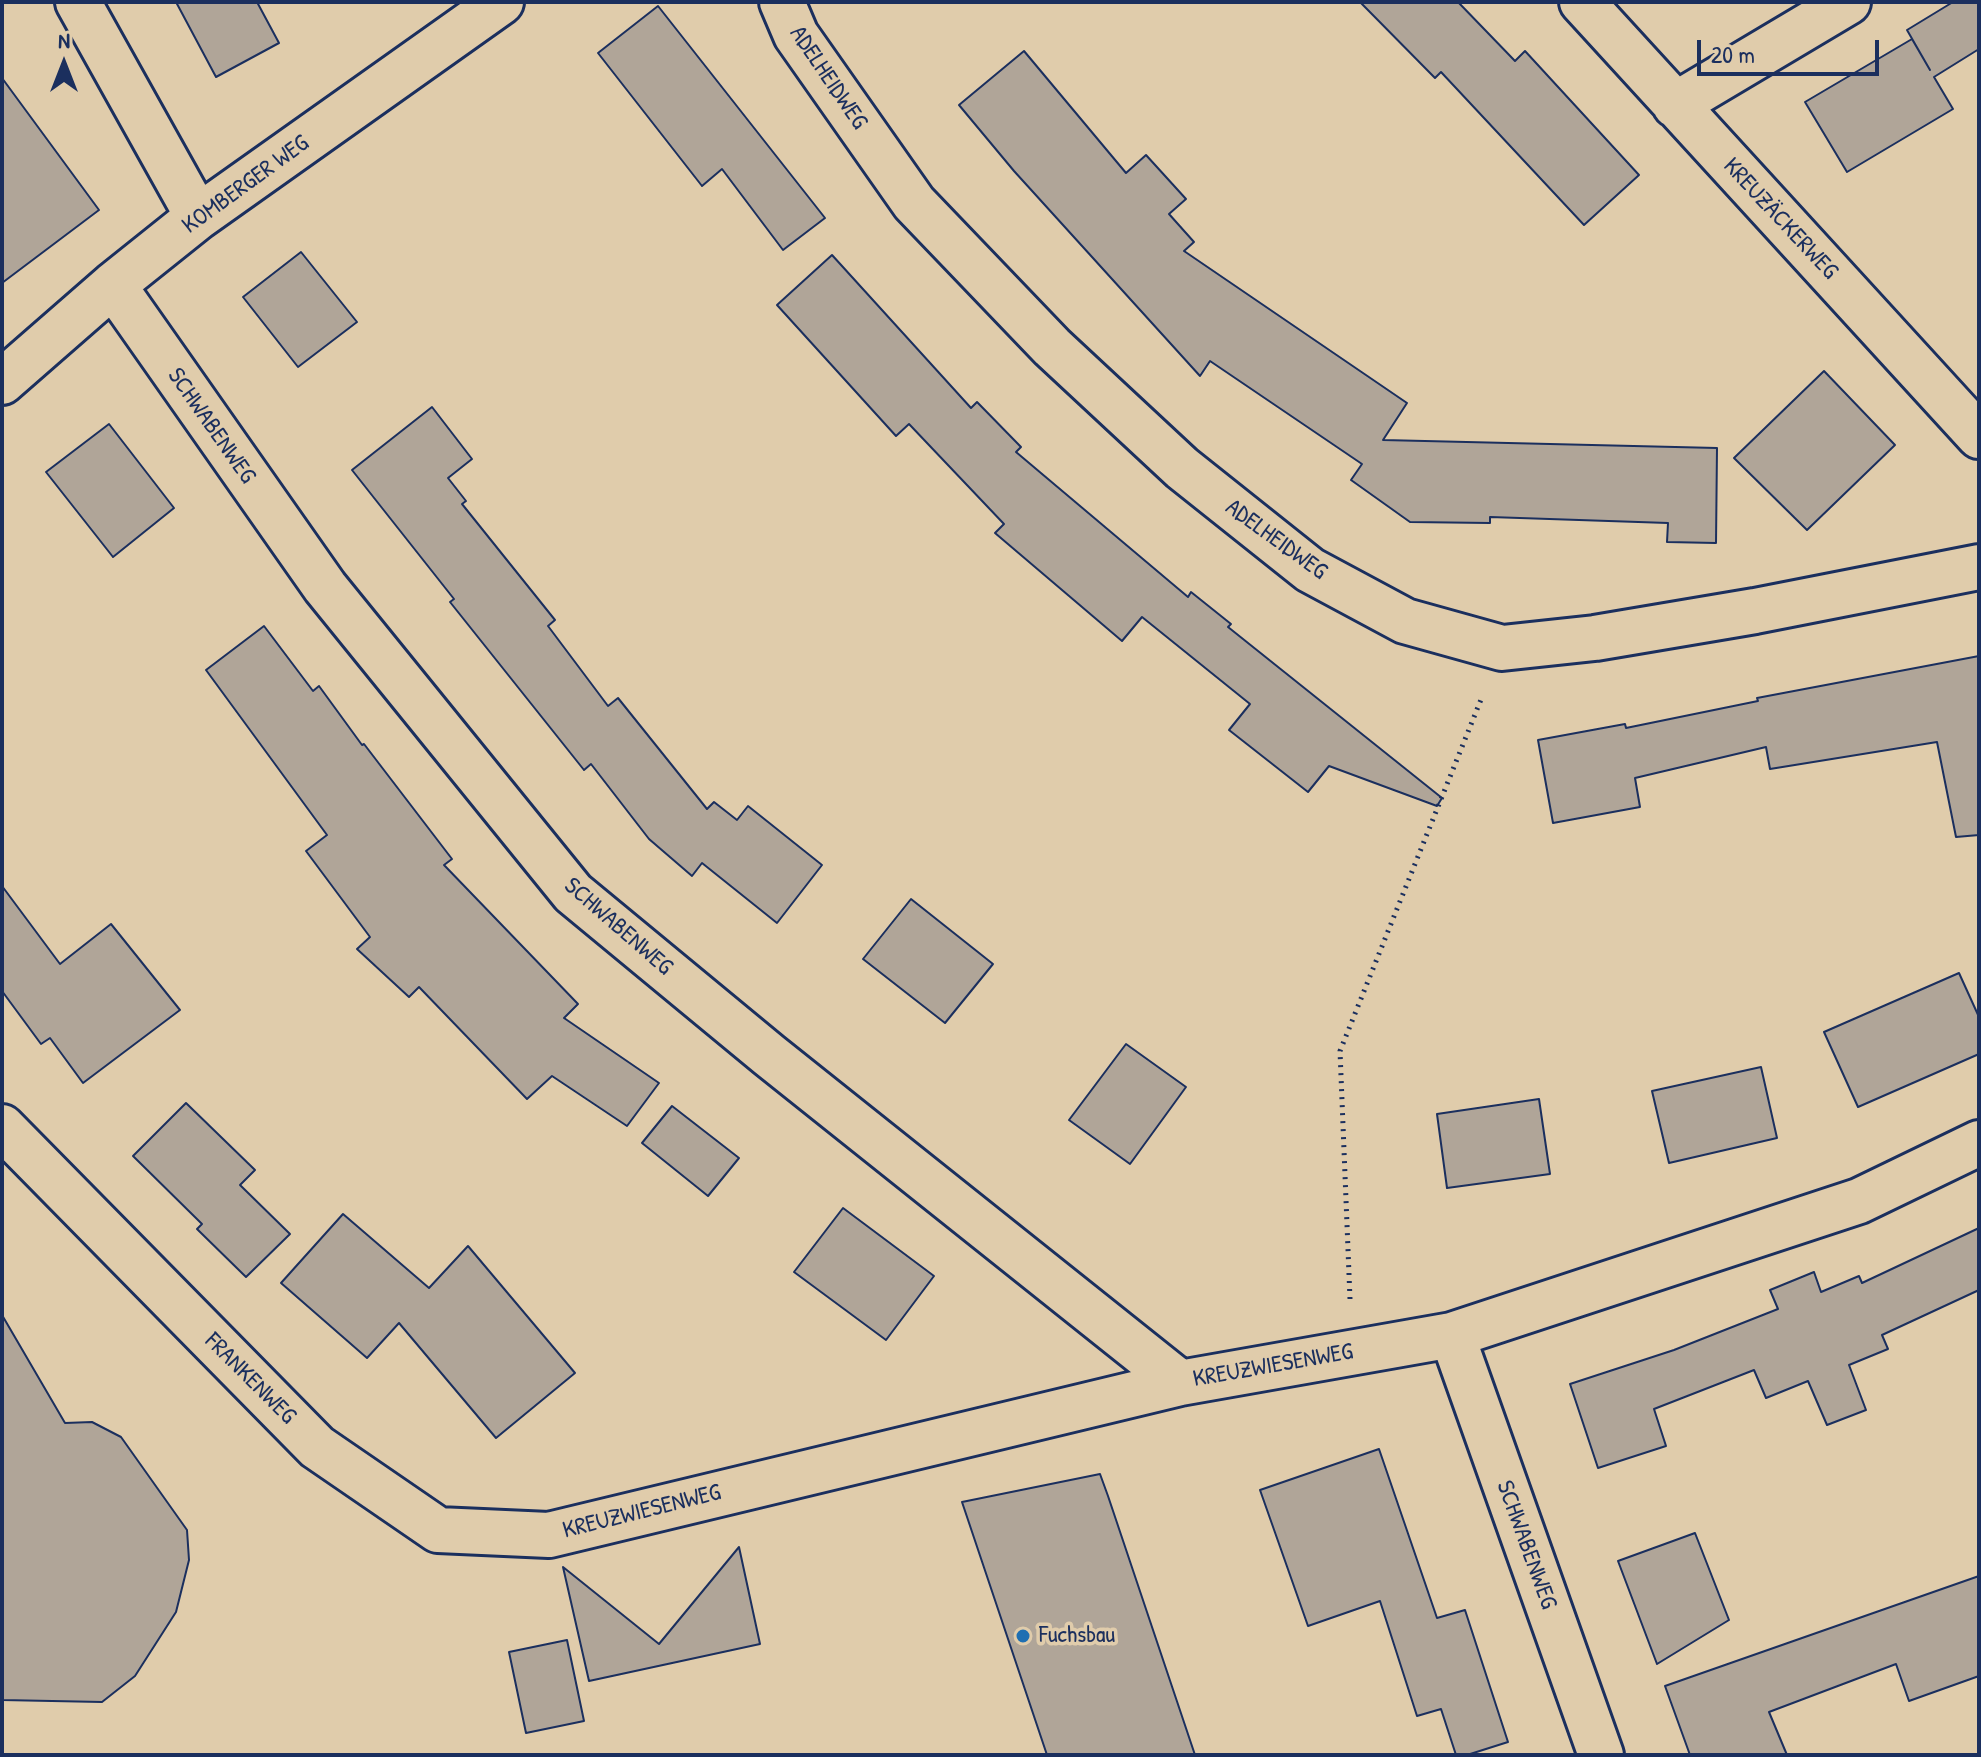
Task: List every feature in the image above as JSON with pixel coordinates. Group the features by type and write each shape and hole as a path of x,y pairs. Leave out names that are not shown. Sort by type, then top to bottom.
{"street":[{"path":"78,2 198,217"},
{"name":"KOMBERGER WEG","path":"2,382 113,285 198,217 501,2"},
{"name":"ADELHEIDWEG","path":"782,2 796,35 914,203 1052,347 1182,468 1310,570 1405,621 1502,648 1595,638 1755,611 1979,567"},
{"name":"KREUZÄCKERWEG","path":"1582,2 1979,436"},
{"path":"1675,105 1848,2"},
{"name":"SCHWABENWEG","path":"113,285 325,587 573,893 769,1055 1180,1383"},
{"name":"FRANKENWEG","path":"2,1127 317,1447 438,1530 549,1535"},
{"name":"KREUZWIESENWEG","path":"549,1535 1180,1383 1452,1335 1859,1201 1979,1143"},
{"name":"SCHWABENWEG","path":"1452,1335 1601,1755"}],"path":[{"path":"1352,1352 1340,1051 1502,648"}],"building":[{"path":"176,2 257,2 279,43 216,77"},
{"path":"1360,2 1458,2 1515,61 1525,51 1639,175 1584,225 1441,72 1435,78"},
{"path":"1953,2 1979,2 1979,49 1934,77 1953,109 1847,172 1805,102 1912,39 1930,70 1907,30"},
{"path":"658,6 825,218 783,250 722,169 702,186 598,53"},
{"path":"1024,51 1126,173 1146,155 1186,199 1169,214 1194,242 1184,251 1407,403 1383,440 1717,448 1716,543 1667,542 1668,523 1490,517 1490,523 1410,522 1351,480 1362,464 1210,361 1200,376 1014,171 959,105"},
{"path":"2,78 99,210 2,283"},
{"path":"301,252 357,322 298,367 243,297"},
{"path":"832,255 971,408 977,402 1021,447 1016,452 1188,597 1191,592 1231,624 1228,627 1442,798 1437,806 1329,766 1308,792 1229,730 1250,704 1142,617 1122,641 995,533 1004,524 909,424 896,436 777,305"},
{"path":"1824,371 1895,445 1807,530 1734,458"},
{"path":"432,407 472,459 448,478 466,501 462,504 555,620 548,626 608,706 618,698 707,809 714,802 737,820 748,806 822,865 777,923 702,863 692,876 649,839 591,764 584,770 450,602 454,599 352,470"},
{"path":"109,424 174,508 113,557 46,472"},
{"path":"264,626 313,691 319,686 452,859 444,865 578,1004 564,1018 659,1083 627,1126 552,1076 527,1099 419,987 409,997 357,949 370,937 306,851 327,835 206,670"},
{"path":"1979,656 1979,835 1956,837 1937,742 1770,769 1766,747 1635,778 1640,807 1553,823 1538,740 1625,724 1626,728 1758,701 1757,698"},
{"path":"2,886 60,964 111,924 180,1010 83,1083 50,1038 41,1044 2,991"},
{"path":"911,899 993,964 945,1023 863,959"},
{"path":"1959,973 1979,1017 1979,1054 1858,1107 1824,1032"},
{"path":"1126,1044 1186,1087 1130,1164 1069,1120"},
{"path":"1761,1067 1777,1138 1669,1163 1652,1091"},
{"path":"1539,1099 1550,1174 1447,1188 1437,1114"},
{"path":"186,1103 255,1170 240,1185 290,1234 246,1277 197,1229 202,1224 133,1156"},
{"path":"672,1106 739,1158 708,1196 642,1143"},
{"path":"843,1208 934,1276 886,1340 794,1272"},
{"path":"343,1214 429,1288 468,1246 575,1373 496,1438 399,1323 367,1358 281,1283"},
{"path":"1979,1228 1979,1290 1882,1335 1888,1349 1849,1365 1866,1410 1827,1425 1808,1381 1766,1398 1754,1370 1654,1409 1666,1446 1598,1468 1570,1384 1674,1350 1778,1309 1770,1290 1814,1272 1821,1292 1859,1276 1862,1283"},
{"path":"2,1315 65,1423 92,1422 121,1437 187,1530 189,1560 176,1612 135,1676 102,1702 2,1700"},
{"path":"1379,1449 1437,1618 1465,1610 1508,1742 1467,1755 1456,1755 1441,1709 1417,1716 1380,1601 1308,1626 1260,1490"},
{"path":"1100,1474 1195,1755 1047,1755 962,1502"},
{"path":"1695,1533 1729,1620 1657,1664 1618,1561"},
{"path":"739,1547 760,1644 589,1681 563,1567 659,1644"},
{"path":"1979,1576 1979,1676 1909,1701 1896,1664 1769,1712 1787,1755 1690,1755 1665,1686"},
{"path":"567,1640 584,1721 526,1733 509,1652"}],"place":[{"name":"Fuchsbau","path":"1023,1636"}]}
